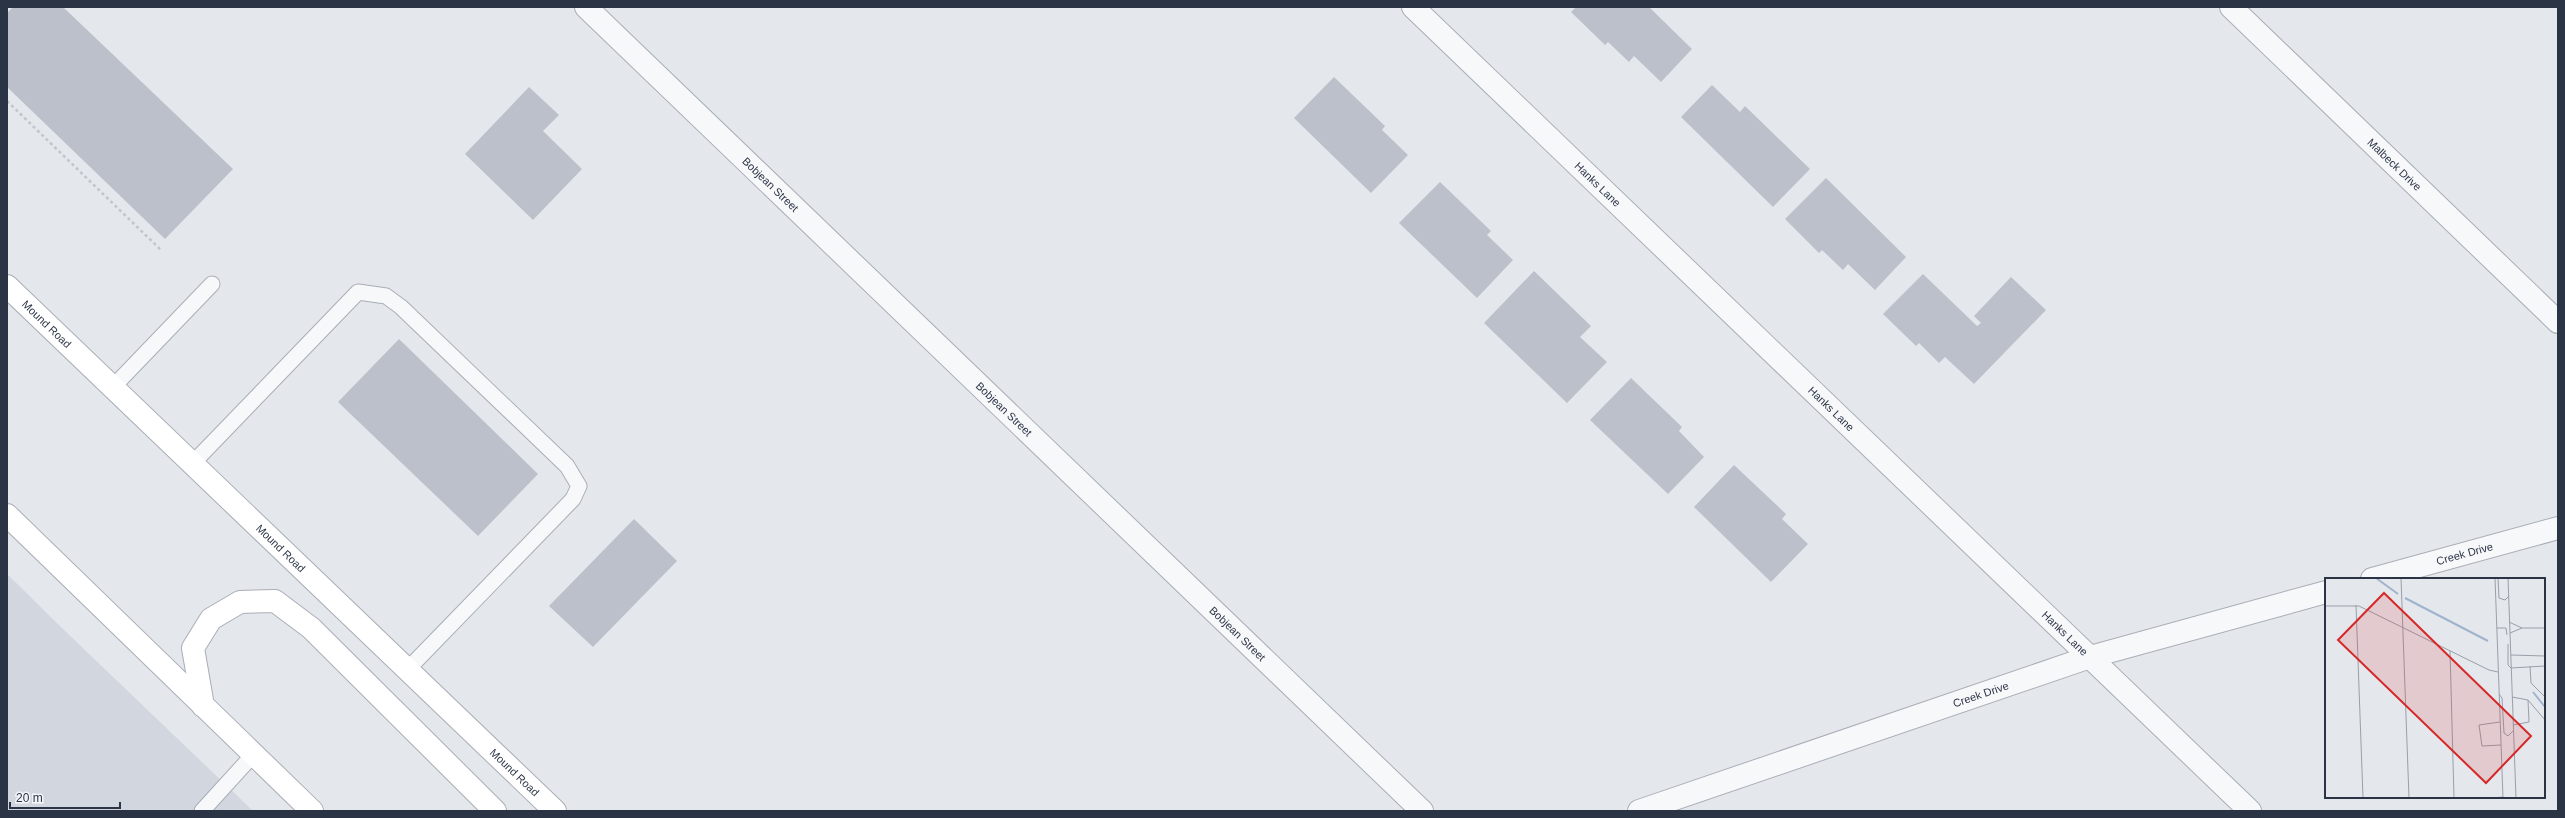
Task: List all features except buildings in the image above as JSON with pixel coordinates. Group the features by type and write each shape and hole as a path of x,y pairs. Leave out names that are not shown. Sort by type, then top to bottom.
{"main road":[{"name":"Mound Road","path":"7,286 555,811"},
{"path":"7,515 202,706 312,811"},
{"path":"202,706 193,648 211,619 240,602 275,601 311,628 495,811"}],"street":[{"name":"Bobjean Street","path":"586,7 1422,811"},
{"name":"Hanks Lane","path":"1413,7 2250,811"},
{"name":"Malbeck Drive","path":"2231,7 2558,322"},
{"name":"Creek Drive","path":"2376,578 2558,528"},
{"name":"Creek Drive","path":"1640,811 2090,657 2325,592"}],"lane":[{"path":"113,387 212,284"},
{"path":"192,464 358,292 386,296 401,307 556,455 567,466 579,486 573,499 407,670"},
{"path":"202,811 253,755"}],"path":[{"path":"7,101 162,250"}],"shaded area":[{"path":"7,574 65,631 253,811 7,811"}]}
